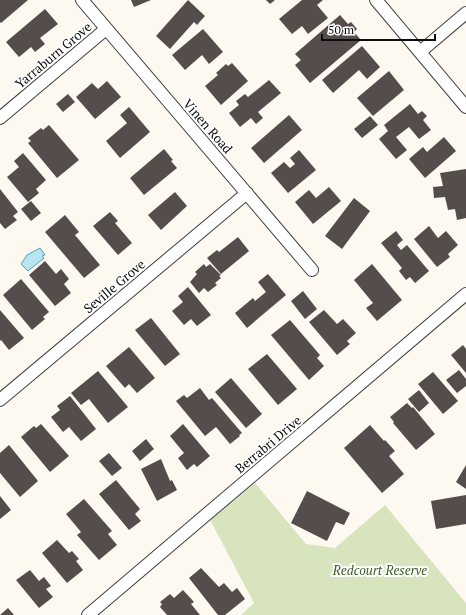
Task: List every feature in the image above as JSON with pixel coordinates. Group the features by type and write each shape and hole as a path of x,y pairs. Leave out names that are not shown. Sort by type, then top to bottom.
{"street":[{"name":"Vinen Road","path":"82,0 312,270"},
{"path":"376,0 466,107"},
{"path":"420,52 466,13"},
{"name":"Yarraburn Grove","path":"0,118 106,29"},
{"name":"Seville Grove","path":"0,400 247,193"},
{"name":"Berrabri Drive","path":"88,615 466,294"}],"green space":[{"name":"Redcourt Reserve","path":"250,477 306,544 335,548 385,505 466,603 466,615 241,615 254,603 207,514"}],"water":[{"path":"40,248 45,255 42,256 44,258 28,271 21,264 27,255"}],"building":[{"path":"0,0 28,0 1,23"},
{"path":"131,0 151,0 134,7"},
{"path":"188,0 205,16 197,25 194,22 170,49 156,36"},
{"path":"266,0 275,0 270,4"},
{"path":"302,0 323,0 317,5 328,18 308,34 302,26 292,34 279,19"},
{"path":"45,9 58,24 40,38 45,44 35,52 31,47 19,57 6,42"},
{"path":"340,15 348,24 351,22 357,29 354,32 361,40 310,83 295,65 301,60 295,54"},
{"path":"203,29 223,52 209,64 202,55 185,70 172,55"},
{"path":"362,46 380,67 367,79 359,70 333,93 322,80"},
{"path":"232,63 248,81 221,105 205,86 218,75 216,73 226,64 228,66"},
{"path":"389,71 404,90 373,116 357,98"},
{"path":"269,80 281,93 258,112 263,118 256,124 251,118 240,127 229,113 239,105 236,101 245,94 248,97"},
{"path":"107,81 121,97 95,119 76,97 92,83 98,89"},
{"path":"68,94 75,102 63,112 56,104"},
{"path":"410,104 418,114 422,111 427,116 423,120 431,130 419,139 409,127 396,137 407,150 396,159 379,139 388,131 384,125"},
{"path":"129,107 150,132 120,158 106,141 127,123 120,115"},
{"path":"289,115 302,130 264,163 251,148"},
{"path":"370,116 378,125 362,138 354,129"},
{"path":"49,125 79,160 57,178 28,143 31,141 28,138 41,128 43,130"},
{"path":"444,137 456,151 425,178 409,159 423,147 427,152"},
{"path":"164,149 173,160 171,161 177,168 144,195 130,178"},
{"path":"299,150 316,170 288,193 271,173 284,162 290,168 295,164 290,158"},
{"path":"23,153 46,180 36,189 39,193 28,202 7,177 19,167 14,161"},
{"path":"466,169 466,218 457,220 455,209 448,210 445,197 434,198 433,187 443,186 440,173"},
{"path":"329,187 341,201 313,224 295,202 309,190 316,198"},
{"path":"0,189 18,212 13,216 17,220 5,229 0,223"},
{"path":"175,192 187,206 161,230 148,215"},
{"path":"354,198 370,211 342,249 325,236"},
{"path":"31,201 41,213 31,221 21,209"},
{"path":"110,212 118,221 115,223 132,243 118,255 93,226"},
{"path":"65,215 79,232 75,235 100,265 84,278 45,232"},
{"path":"429,226 438,238 446,231 458,245 448,254 450,257 437,267 414,239"},
{"path":"396,231 403,240 397,245 401,250 407,245 429,271 415,283 410,277 406,280 399,271 402,268 381,243"},
{"path":"238,237 249,251 221,274 207,258 217,250 219,252"},
{"path":"45,261 56,274 61,269 69,279 64,284 71,293 55,306 29,275"},
{"path":"204,264 206,267 210,264 221,275 219,276 221,278 215,283 217,285 208,292 204,288 199,293 190,282 197,274 195,272"},
{"path":"372,264 402,300 377,321 366,308 373,303 354,280"},
{"path":"268,274 286,295 247,328 235,313 253,298 255,301 266,292 258,282"},
{"path":"21,279 49,312 43,317 45,319 32,330 3,295"},
{"path":"188,287 211,315 197,326 191,319 184,325 172,311 183,302 178,296"},
{"path":"303,291 317,309 305,319 291,301"},
{"path":"0,310 24,338 9,350 1,340 0,341"},
{"path":"324,310 337,324 343,319 356,333 347,341 350,344 337,355 309,322"},
{"path":"151,318 180,354 165,366 135,330"},
{"path":"290,320 320,355 317,358 324,366 309,380 271,335"},
{"path":"463,345 466,349 466,373 451,355"},
{"path":"129,347 155,378 137,393 129,384 125,388 106,366"},
{"path":"267,354 297,389 278,405 248,369"},
{"path":"459,370 466,379 466,386 457,393 446,380"},
{"path":"98,371 128,407 108,423 89,399 81,405 71,393"},
{"path":"433,372 458,401 443,414 418,384"},
{"path":"231,378 262,414 246,428 215,392"},
{"path":"200,388 209,400 212,398 242,433 230,444 216,427 205,436 176,401 184,395 187,398"},
{"path":"419,390 429,403 419,412 408,399"},
{"path":"70,396 96,429 81,441 69,427 63,432 51,417 60,410 57,406"},
{"path":"407,403 412,408 413,407 435,434 416,450 393,423 394,422 390,417"},
{"path":"41,424 69,456 50,472 21,437 34,426 36,428"},
{"path":"183,424 210,456 197,467 194,464 187,470 178,458 184,453 170,436"},
{"path":"370,425 395,451 389,456 404,474 382,493 344,448"},
{"path":"146,439 154,449 140,461 132,451"},
{"path":"9,445 38,481 20,497 0,473 0,453"},
{"path":"109,453 122,468 112,476 99,461"},
{"path":"161,459 170,481 172,480 177,490 157,501 141,469"},
{"path":"466,465 466,489 456,482"},
{"path":"116,480 140,509 135,514 141,521 129,530 99,494"},
{"path":"307,491 350,513 344,525 336,522 327,541 291,523"},
{"path":"466,495 466,524 436,529 431,501"},
{"path":"0,496 11,510 0,519"},
{"path":"84,499 112,531 108,534 117,545 99,560 77,535 81,532 66,514"},
{"path":"57,540 69,553 72,551 79,559 76,561 83,570 67,583 42,553"},
{"path":"201,568 219,587 224,583 232,592 237,588 245,599 225,615 218,615 189,578"},
{"path":"30,570 39,581 44,577 51,586 46,589 53,597 39,608 16,580"},
{"path":"183,590 194,602 191,604 200,615 167,615 160,607 162,604 160,602 170,594 174,598"},
{"path":"8,608 14,615 0,615"}]}
